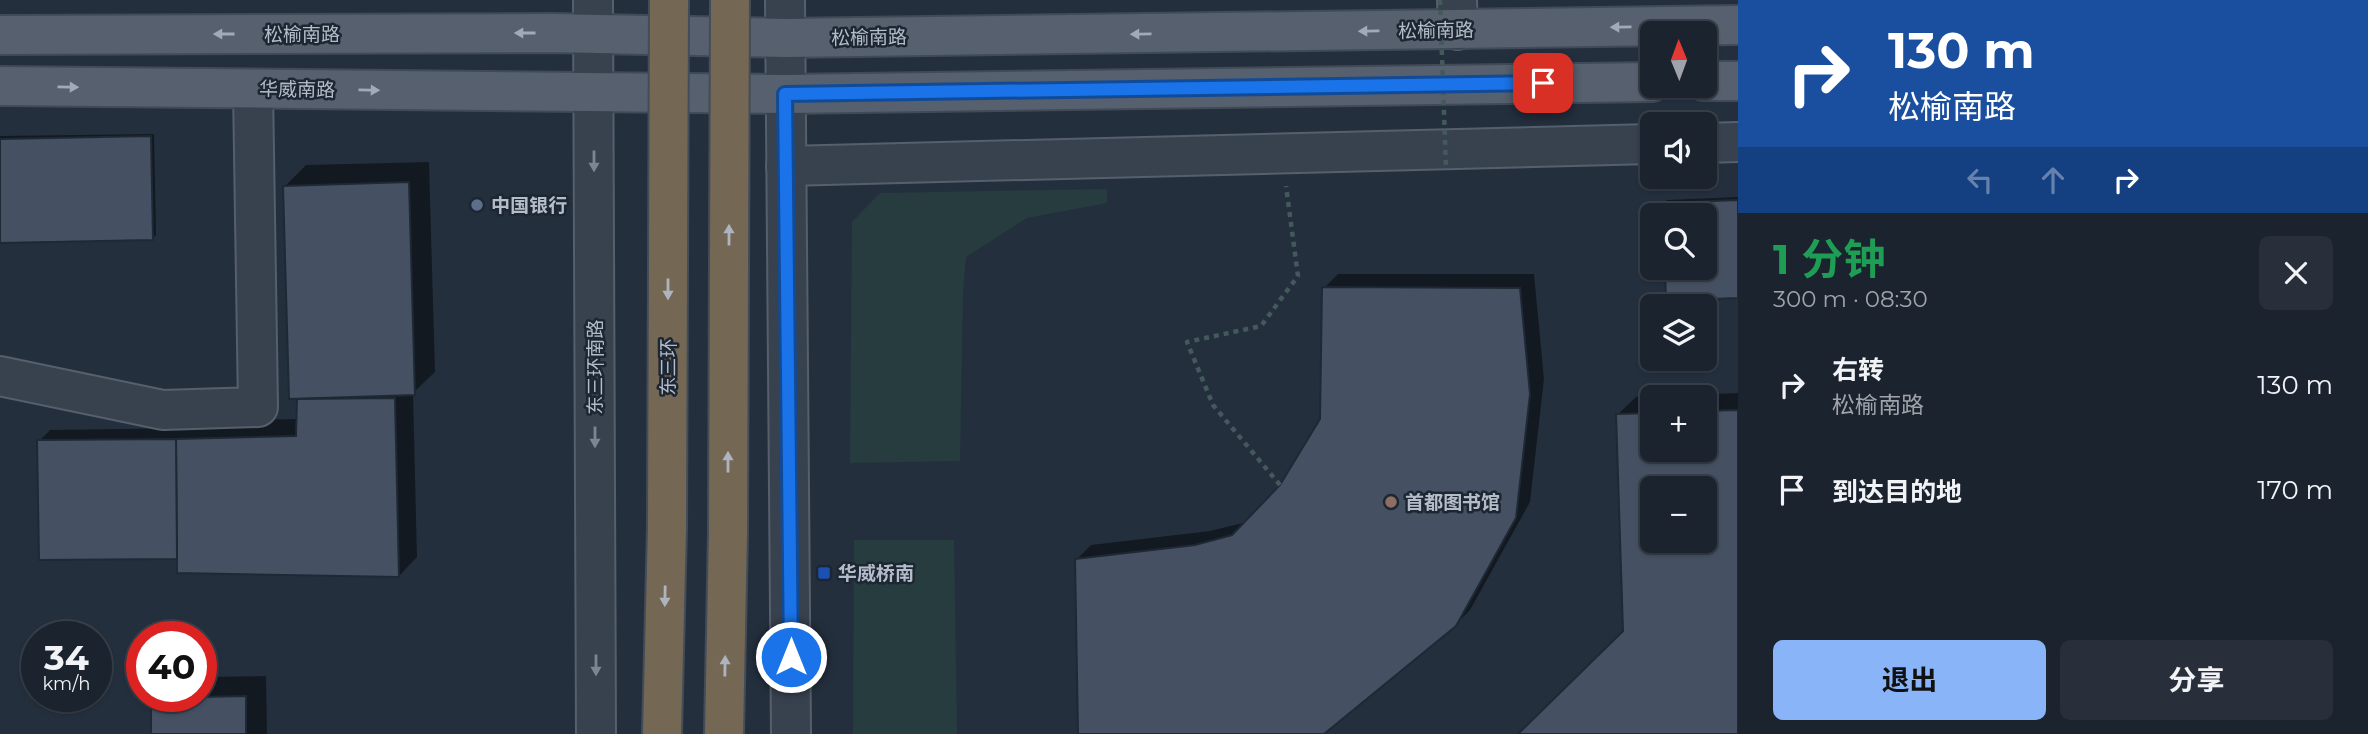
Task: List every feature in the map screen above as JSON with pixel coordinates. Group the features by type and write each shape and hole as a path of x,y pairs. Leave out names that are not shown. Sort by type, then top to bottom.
{"highway":[{"name":"东三环","path":"663,734 667,527 669,0"},
{"path":"724,734 728,531 730,0"}],"main road":[{"name":"松榆南路","path":"0,35 593,17 785,38 1452,10 1738,25"},
{"path":"1717,81 1738,81"},
{"path":"785,94 1640,82"},
{"name":"华威南路","path":"0,86 785,94"}],"street":[{"path":"785,0 791,734"},
{"name":"东三环南路","path":"593,17 596,734"},
{"path":"0,376 163,410 258,407 253,89"},
{"path":"1717,143 1738,142"},
{"path":"786,166 1640,144"}],"path":[{"path":"1446,169 1452,10"},
{"path":"1280,485 1213,405 1187,342 1261,326 1297,276 1282,154"}],"green space":[{"path":"1107,189 1107,203 1027,218 966,257 960,461 850,463 852,222 880,193"},
{"path":"854,540 954,540 957,734 853,734"}],"building":[{"path":"151,136 153,240 0,243 0,139"},
{"path":"409,182 415,395 289,399 283,186"},
{"path":"1738,200 1738,298 1717,299 1717,294 1666,294 1665,280 1717,280 1717,203 1662,203"},
{"name":"首都图书馆","path":"1322,287 1520,288 1530,394 1516,518 1456,626 1324,734 1078,734 1075,559 1195,545 1232,535 1280,485 1320,419"},
{"path":"395,398 399,577 177,573 176,439 296,436 297,399"},
{"path":"1738,410 1738,734 1518,734 1623,631 1616,414 1640,413 1640,462 1717,462 1717,411"},
{"path":"176,439 177,559 39,560 37,440"},
{"path":"246,696 246,734 151,734 151,712 217,712 217,697"}],"place":[{"name":"中国银行","path":"477,205"},
{"name":"首都图书馆","path":"1391,502"},
{"name":"华威桥南","path":"824,573"}],"route":[{"path":"791,657 785,94 1543,83"}]}
